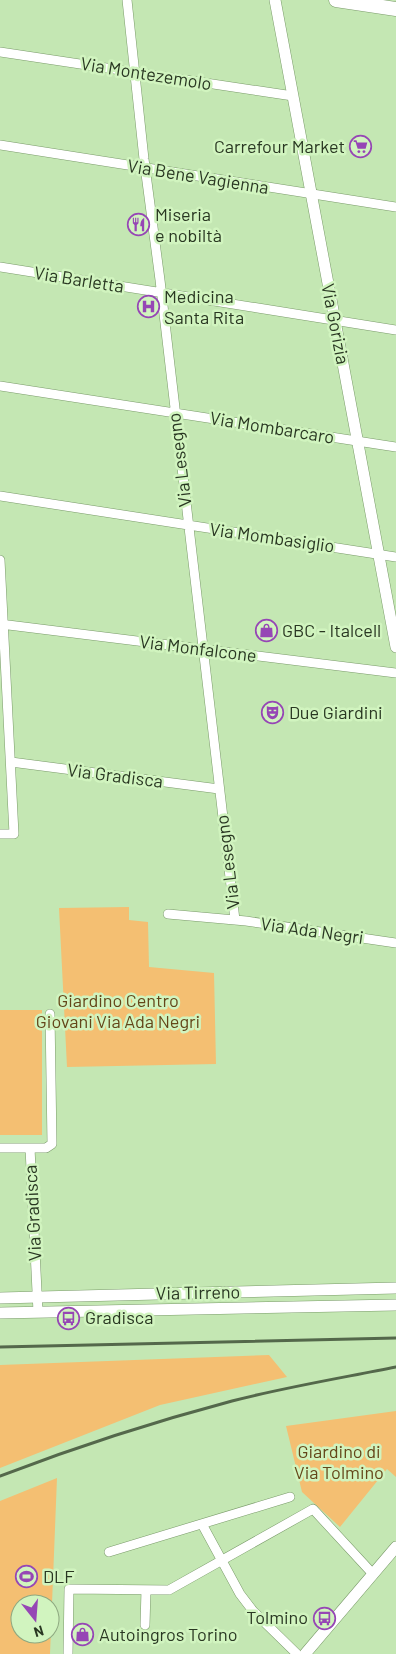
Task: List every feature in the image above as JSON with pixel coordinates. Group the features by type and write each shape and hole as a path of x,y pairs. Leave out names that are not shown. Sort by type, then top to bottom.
{"main road":[{"path":"336,0 396,9"}],"street":[{"name":"Via Lesegno","path":"127,0 145,168 234,920"},
{"name":"Via Gorizia","path":"275,0 396,647"},
{"name":"Via Montezemolo","path":"0,52 293,96"},
{"name":"Via Bene Vagienna","path":"0,145 396,207"},
{"name":"Via Barletta","path":"0,267 396,330"},
{"name":"Via Mombarcaro","path":"0,386 396,447"},
{"name":"Via Mombasiglio","path":"0,496 396,557"},
{"path":"0,560 14,834 0,834"},
{"name":"Via Monfalcone","path":"2,624 396,673"},
{"name":"Via Gradisca","path":"11,762 219,789"},
{"name":"Via Ada Negri","path":"168,914 234,920 396,943"},
{"name":"Via Gradisca","path":"38,1312 30,1148 46,1148 52,1144 50,1014"},
{"path":"0,1148 30,1148"},
{"name":"Via Tirreno","path":"0,1298 396,1288"},
{"name":"Via Tirreno","path":"0,1313 396,1305"},
{"path":"109,1552 290,1497"},
{"path":"68,1654 69,1589 169,1590 313,1509 372,1573"},
{"path":"202,1524 220,1561 240,1594 253,1611 297,1654"},
{"path":"305,1654 396,1547"},
{"path":"145,1625 146,1590"}],"green space":[{"name":"Giardino Centro Giovani Via Ada Negri","path":"129,907 129,920 148,922 149,967 214,973 216,1064 67,1067 59,908"},
{"path":"0,1010 42,1010 42,1135 0,1135"},
{"path":"269,1355 287,1377 160,1405 0,1468 0,1365"},
{"name":"Giardino di Via Tolmino","path":"396,1411 396,1477 387,1469 340,1527 302,1492 286,1426"},
{"name":"DLF","path":"57,1478 52,1594 10,1594 10,1644 50,1644 50,1654 0,1654 0,1501"}],"railway":[{"path":"0,1347 396,1338"},
{"path":"0,1476 115,1435 202,1409 273,1391 396,1367"}],"place":[{"name":"Carrefour Market","path":"361,147"},
{"name":"Miseria e nobiltà","path":"139,225"},
{"name":"Medicina Santa Rita","path":"148,307"},
{"name":"GBC - Italcell","path":"266,631"},
{"name":"Due Giardini","path":"273,713"},
{"name":"Gradisca","path":"69,1318"},
{"name":"DLF","path":"27,1577"},
{"name":"Tolmino","path":"324,1618"},
{"name":"Autoingros Torino","path":"83,1635"}]}
